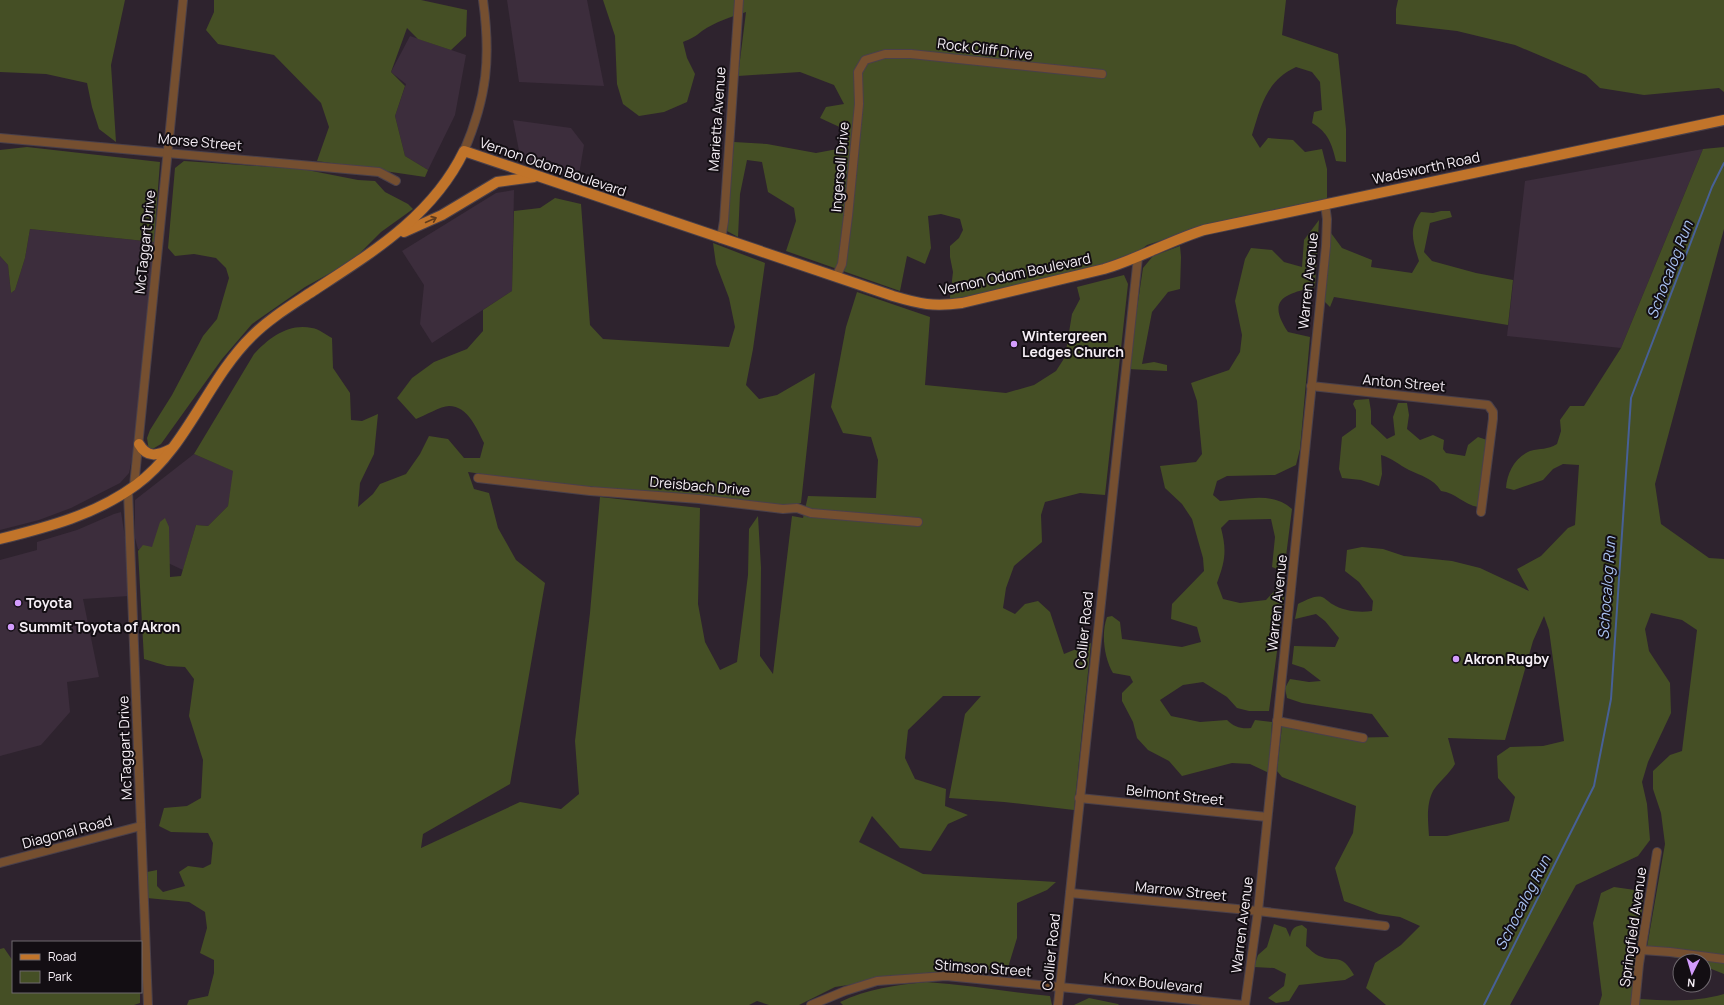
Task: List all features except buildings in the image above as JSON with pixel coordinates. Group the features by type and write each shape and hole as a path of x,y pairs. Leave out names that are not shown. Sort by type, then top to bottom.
{"main road":[{"name":"Wadsworth Road","path":"1138,257 1183,236 1204,230 1724,120"},
{"name":"Vernon Odom Boulevard","path":"0,540 72,520 95,510 131,489 148,476 172,448 237,351 253,334 282,311 395,235 428,205 451,175 464,151 721,239 917,303 943,306 962,304 1058,282 1122,264 1138,257"},
{"path":"395,235 442,216 497,182 511,179 540,177"},
{"path":"139,444 143,451 150,455 160,454 172,448"}],"street":[{"name":"McTaggart Drive","path":"148,1005 131,489 139,444 183,0"},
{"path":"464,151 475,122 485,82 488,40 483,0"},
{"name":"Marietta Avenue","path":"721,239 724,221 739,0"},
{"name":"Rock Cliff Drive","path":"865,60 885,54 911,54 1102,74"},
{"name":"Ingersoll Drive","path":"836,277 842,264 848,216 859,104 858,72 865,60"},
{"name":"Morse Street","path":"0,138 379,172 396,181"},
{"name":"Warren Avenue","path":"1245,1005 1258,911 1326,246 1327,219 1325,204"},
{"name":"Collier Road","path":"1058,1005 1138,257"},
{"name":"Anton Street","path":"1311,386 1372,394 1488,405 1492,410 1493,419 1481,512"},
{"name":"Dreisbach Drive","path":"478,478 590,491 699,499 783,509 797,508 811,513 918,522"},
{"path":"1277,720 1363,738"},
{"name":"Belmont Street","path":"1079,798 1267,817"},
{"name":"Diagonal Road","path":"0,863 141,826"},
{"name":"Springfield Avenue","path":"1635,1005 1657,852"},
{"name":"Marrow Street","path":"1070,893 1258,911 1385,926"},
{"path":"1642,950 1670,952 1724,960"},
{"name":"Stimson Street","path":"811,1005 851,989 877,981 920,977 946,976 1060,986"},
{"name":"Knox Boulevard","path":"1060,986 1245,1005"}],"shaded area":[{"path":"507,0 587,0 604,86 519,82"},
{"path":"410,36 466,55 455,115 428,170 405,156 395,116 406,84 391,72"},
{"path":"513,120 571,128 584,145 578,180 521,161"},
{"path":"1703,149 1621,348 1507,336 1525,181"},
{"path":"514,190 512,291 432,343 420,324 424,285 402,251 496,193"},
{"path":"30,229 154,242 143,357 133,454 129,473 120,483 71,508 39,520 0,530 0,256 8,265 11,293 15,290 25,258"},
{"path":"194,454 234,471 228,506 208,526 196,525 183,570 138,549 135,538 135,500"},
{"path":"121,512 127,550 129,596 83,599 99,677 67,682 70,712 41,745 0,756 0,560 37,550 37,542 77,530"}],"green space":[{"path":"0,0 125,0 111,65 116,142 99,129 92,107 87,83 46,74 0,72"},
{"path":"214,0 421,0 467,10 466,36 451,50 418,39 407,28 391,72 405,86 395,116 405,156 428,170 425,177 317,161 329,127 321,103 274,55 218,44 206,30 214,12"},
{"path":"603,0 1286,0 1282,35 1338,54 1346,129 1346,162 1336,161 1333,149 1326,134 1312,123 1314,112 1322,110 1320,82 1312,72 1296,67 1278,79 1271,87 1258,114 1252,135 1260,148 1268,138 1293,140 1305,152 1322,149 1327,169 1327,199 1194,230 1147,245 1130,258 949,305 953,272 950,257 950,246 959,238 963,230 960,219 941,214 928,216 931,248 925,264 907,256 900,291 786,251 796,221 794,208 768,192 762,162 747,160 740,194 738,237 727,231 734,142 767,144 816,153 843,148 846,130 820,118 826,107 844,104 834,85 800,72 738,76 746,12 718,22 683,42 687,58 695,74 687,102 664,112 639,116 623,104 617,84 615,36"},
{"path":"1398,0 1724,0 1724,92 1719,88 1644,95 1600,88 1586,75 1515,45 1457,31 1396,24 1396,9"},
{"path":"27,147 160,162 154,242 30,229 25,258 15,290 11,293 8,265 0,256 0,150"},
{"path":"1724,147 1724,229 1655,484 1661,524 1709,558 1724,559 1724,974 1712,969 1712,953 1672,953 1672,956 1647,947 1665,844 1661,813 1653,789 1653,771 1670,755 1682,751 1697,630 1682,620 1651,613 1645,629 1649,651 1670,683 1671,713 1648,762 1642,782 1647,804 1650,840 1638,856 1576,885 1510,1005 1386,1005 1366,988 1375,963 1401,945 1420,926 1400,917 1379,914 1344,901 1335,868 1353,833 1356,806 1282,777 1277,771 1282,726 1342,738 1389,737 1372,714 1302,703 1287,698 1285,688 1290,679 1309,682 1321,681 1304,668 1292,664 1294,646 1335,647 1339,638 1325,621 1316,614 1295,619 1298,604 1319,597 1346,610 1357,612 1372,611 1373,601 1359,582 1345,571 1347,550 1362,547 1383,549 1404,556 1452,561 1480,568 1529,591 1517,569 1541,556 1568,528 1575,525 1579,465 1563,464 1553,469 1543,480 1514,490 1506,488 1510,471 1520,457 1530,451 1557,444 1561,431 1560,420 1570,406 1584,406 1621,348 1703,149","holes":["1544,616 1549,630 1564,741 1543,746 1510,747 1497,756 1498,778 1515,797 1509,821 1447,836 1429,836 1428,813 1431,796 1435,788 1455,764 1448,738 1505,740 1533,641"]},
{"path":"184,161 302,169 358,180 375,181 385,192 408,204 413,209 381,232 352,261 305,287 252,324 222,359 161,444 149,451 147,438 150,430 172,395 203,336 217,319 229,278 226,268 216,258 194,254 175,256 168,248 175,168"},
{"path":"555,198 581,204 590,325 603,339 729,347 735,327 729,298 716,264 713,243 765,263 753,349 746,385 759,399 777,395 815,373 801,503 787,506 524,480 468,472 474,489 489,493 498,528 516,560 545,583 510,784 423,834 421,848 520,802 561,809 579,794 575,741 590,613 600,497 700,508 698,604 705,642 720,670 737,662 748,575 749,529 758,516 761,568 760,656 773,674 792,516 803,518 808,496 876,498 878,460 871,437 843,433 831,407 846,327 857,292 930,317 925,385 1006,393 1034,385 1056,371 1065,357 1072,314 1080,299 1077,287 1124,275 1128,284 1105,495 1080,493 1045,502 1041,515 1042,542 1014,566 1006,588 1003,608 1015,614 1025,604 1038,601 1050,612 1064,654 1091,643 1074,810 1004,802 949,798 965,714 981,696 943,696 908,730 905,758 915,779 946,789 945,806 968,815 948,824 931,851 900,848 872,816 859,842 923,874 1056,882 1047,890 1017,903 1017,938 1006,974 968,970 933,972 835,987 799,1005 769,1005 757,1001 749,1005 187,1005 189,1000 208,996 214,973 214,960 200,953 207,928 205,912 189,902 147,898 147,872 157,870 157,886 163,892 185,886 179,872 188,866 203,868 211,864 213,843 208,833 171,832 159,826 164,808 187,806 201,798 203,760 189,716 194,679 185,667 167,666 144,659 138,551 143,545 152,547 160,522 165,518 169,527 170,577 181,576 196,525 208,526 228,506 233,471 194,454 254,354 266,342 287,330 303,327 312,328 332,338 333,368 350,393 351,420 362,421 378,414 374,454 360,483 358,507 373,494 380,484 406,474 420,454 429,436 448,439 464,458 480,458 484,443 471,419 462,410 456,407 446,406 416,419 397,398 412,378 434,362 467,349 483,331 483,310 512,291 514,211 540,208"},
{"path":"1450,211 1452,217 1430,223 1424,252 1432,261 1476,273 1513,280 1508,325 1334,297 1330,307 1322,299 1331,233 1342,248 1372,260 1371,267 1412,273 1419,261 1413,236 1414,224 1421,212 1433,213"},
{"path":"1319,220 1315,287 1295,292 1287,296 1279,305 1279,312 1282,321 1288,332 1310,337 1300,449 1296,465 1275,475 1227,476 1217,481 1213,495 1220,501 1267,498 1284,503 1292,509 1284,572 1272,567 1275,537 1271,519 1229,520 1221,528 1224,543 1224,556 1217,583 1223,599 1240,603 1266,600 1278,587 1285,592 1269,711 1249,711 1237,708 1227,697 1203,682 1183,685 1160,700 1171,716 1200,722 1227,720 1235,726 1241,728 1251,728 1255,720 1272,722 1269,773 1250,764 1232,763 1182,776 1169,761 1148,750 1137,738 1133,722 1122,701 1122,693 1133,682 1130,676 1113,673 1110,667 1104,645 1105,623 1107,617 1112,616 1120,622 1122,639 1182,647 1201,642 1197,627 1171,619 1172,604 1204,571 1203,558 1192,519 1182,504 1165,488 1160,466 1196,462 1202,454 1197,401 1191,383 1229,370 1240,352 1242,335 1235,301 1245,259 1251,248 1272,250 1284,262 1302,267 1304,240"},
{"path":"1180,246 1180,289 1168,292 1152,312 1142,364 1154,362 1167,365 1167,371 1128,369 1143,268 1153,256"},
{"path":"1369,399 1371,424 1387,439 1395,435 1393,417 1398,403 1407,403 1409,415 1407,429 1420,440 1433,435 1444,440 1443,449 1446,453 1465,456 1468,445 1478,437 1487,440 1478,507 1468,504 1451,494 1441,491 1431,480 1381,455 1382,474 1379,486 1361,480 1342,478 1339,469 1342,437 1356,427 1356,410 1353,404 1355,400"},
{"path":"1614,887 1635,890 1643,901 1631,1005 1599,1005 1602,995 1593,923 1601,893"},
{"path":"1274,924 1286,928 1290,937 1293,929 1302,925 1307,929 1306,946 1319,956 1342,961 1354,975 1345,980 1299,985 1289,1001 1276,1003 1268,998 1284,986 1286,974 1274,968 1254,967 1258,955 1267,947"},
{"path":"4,948 12,960 12,993 140,993 140,1003 134,1005 0,1005 0,949"},
{"path":"926,982 1050,996 1052,1005 843,1005 840,1002 882,988"},
{"path":"1724,994 1724,1005 1639,1005 1640,999 1682,1000 1714,997"},
{"path":"1089,998 1118,1004 1119,1005 1074,1005"}],"waterway":[{"name":"Schocalog Run","path":"1484,1005 1594,786 1611,699 1631,398 1712,187 1724,163"}],"place":[{"name":"Wintergreen Ledges Church","path":"1014,344"},
{"name":"Toyota","path":"18,603"},
{"name":"Summit Toyota of Akron","path":"11,627"},
{"name":"Akron Rugby","path":"1456,659"}]}
